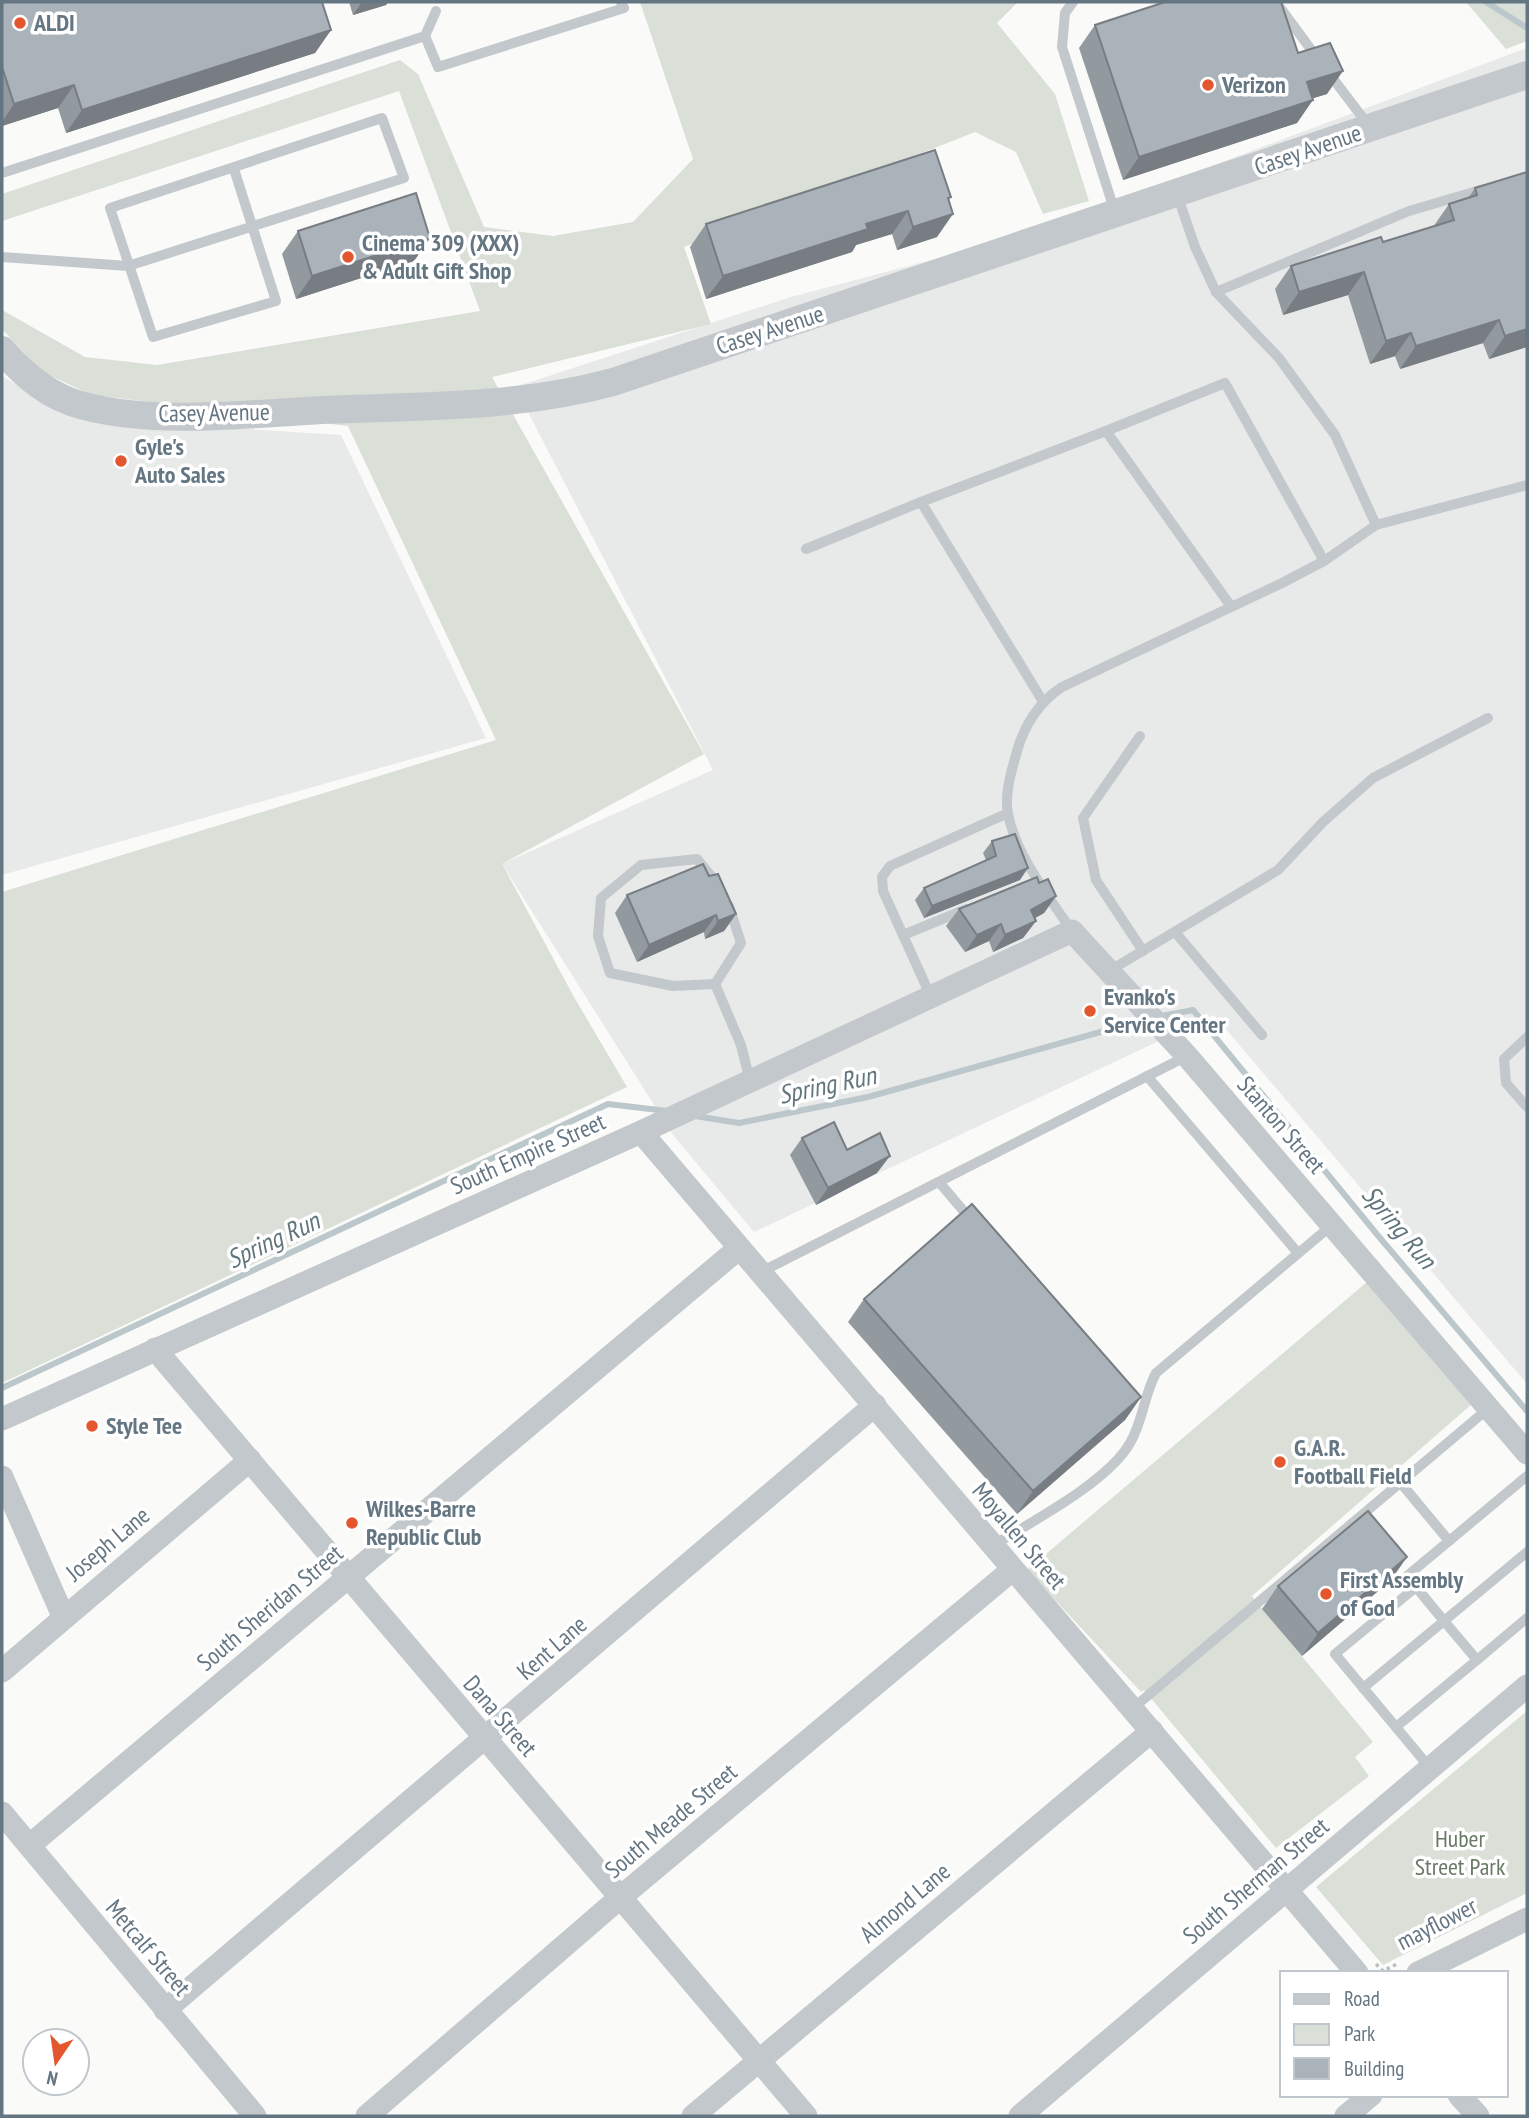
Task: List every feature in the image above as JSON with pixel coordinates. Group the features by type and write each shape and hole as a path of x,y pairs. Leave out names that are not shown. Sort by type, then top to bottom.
{"street":[{"name":"Casey Avenue","path":"2,350 26,376 52,394 82,405 115,412 225,415 496,403 548,398 613,382 1527,75"},
{"name":"Stanton Street","path":"1072,931 1187,1056 1527,1452"},
{"name":"South Empire Street","path":"2,1419 672,1118 1072,931"},
{"name":"Moyallen Street","path":"641,1132 1286,1890 1365,1967"},
{"name":"South Sheridan Street","path":"30,1845 738,1249"},
{"name":"Dana Street","path":"155,1349 806,2116"},
{"name":"Kent Lane","path":"165,2010 875,1405"},
{"name":"Joseph Lane","path":"2,1671 63,1616 250,1460"},
{"path":"2,1477 63,1616"},
{"name":"South Meade Street","path":"367,2116 622,1896 1012,1570"},
{"name":"South Sherman Street","path":"1020,2116 1527,1686"},
{"name":"Almond Lane","path":"693,2116 1152,1731"},
{"name":"Metcalf Street","path":"2,1813 255,2116"},
{"path":"1412,1966 1527,1919"},
{"path":"1346,2116 1369,2097"},
{"path":"1461,2097 1478,2116"}],"lane":[{"path":"436,11 425,36 438,67 624,8 621,2"},
{"path":"1073,2 1065,13 1062,47 1116,214"},
{"path":"1276,2 1370,128"},
{"path":"2,173 425,36"},
{"path":"2,269 4,257 128,266 251,225 404,178 382,118 110,208 128,266 153,337 276,301 251,225 234,169"},
{"path":"1216,292 1409,211 1501,184"},
{"path":"1177,194 1195,247 1216,292 1279,358 1335,435 1376,525"},
{"path":"806,549 1225,383 1324,561"},
{"path":"1106,431 1230,605"},
{"path":"1072,931 1038,881 1008,813 1008,784 1020,741 1042,699 1324,561 1376,525 1527,485"},
{"path":"921,502 1042,699"},
{"path":"1110,971 1278,870 1323,822 1373,778 1488,718"},
{"path":"1140,737 1083,818 1096,880 1143,951"},
{"path":"931,997 883,891 882,877 890,866 1008,813"},
{"path":"697,859 726,895 741,943 715,984 673,986 610,973 598,936 601,898 640,865 697,859"},
{"path":"1025,886 1038,881"},
{"path":"903,935 976,906"},
{"path":"1175,932 1262,1035"},
{"path":"715,984 741,1045 750,1082"},
{"path":"1527,1037 1504,1059 1506,1083 1527,1107"},
{"path":"759,1273 1187,1056"},
{"path":"1147,1076 1298,1253"},
{"path":"939,1182 983,1233"},
{"path":"992,1546 1108,1471 1129,1445 1147,1390 1156,1373 1332,1225"},
{"path":"1132,1408 1140,1418"},
{"path":"1132,1709 1490,1408"},
{"path":"1477,1660 1407,1576 1527,1476"},
{"path":"1400,1482 1449,1541"},
{"path":"1363,1688 1527,1552"},
{"path":"1416,1587 1335,1654 1430,1768"},
{"path":"1396,1727 1527,1618"}],"path":[{"name":"mayflower","path":"1365,1967 1382,1971 1412,1966"}],"shaded area":[{"path":"1527,48 1527,1384 1214,1015 754,1232 673,1135 502,864 713,770 515,387 791,297 1026,235"},
{"path":"2,376 77,418 341,435 486,738 2,875"}],"green space":[{"path":"640,2 1018,2 997,23 1055,94 1089,201 1043,214 1016,152 975,132 684,247 711,324 492,377 704,754 502,864 574,997 627,1087 2,1383 2,892 496,740 348,426 92,395 42,372 2,329 2,310 85,357 157,365 480,311 399,91 2,221 2,194 400,60 418,74 484,227 553,236 633,222 693,159"},
{"path":"1466,2 1527,2 1527,41 1506,49"},
{"name":"G.A.R. Football Field","path":"1367,1282 1473,1403 1252,1596 1373,1742 1355,1757 1369,1776 1276,1848 1144,1690 1141,1692 1027,1570"},
{"name":"Huber Street Park","path":"1527,1711 1527,1893 1383,1965 1316,1887"}],"building":[{"path":"2,2 322,2 331,30 82,110 74,85 14,104 2,67"},
{"name":"Verizon","path":"1165,2 1281,2 1298,53 1330,43 1343,71 1307,82 1313,100 1139,157 1095,25"},
{"path":"935,150 951,197 948,198 953,214 913,227 908,211 866,224 868,229 723,276 706,224"},
{"path":"1527,172 1527,329 1505,336 1499,320 1416,346 1411,333 1386,341 1364,272 1299,292 1291,266 1381,237 1383,242 1454,220 1449,204 1477,195 1475,188"},
{"path":"416,193 430,238 312,276 298,231"},
{"path":"1015,834 1028,868 932,906 924,888 996,856 992,841"},
{"path":"703,864 709,876 718,874 736,914 718,921 716,915 649,945 627,895"},
{"path":"1037,877 1039,883 1048,879 1056,896 1031,910 1036,921 1005,935 1001,924 977,935 959,909"},
{"path":"834,1122 847,1150 880,1133 890,1156 828,1188 802,1138"},
{"path":"972,1204 1141,1397 1033,1491 864,1299"},
{"name":"First Assembly of God","path":"1368,1511 1407,1557 1318,1633 1278,1586"}],"waterway":[{"path":"1486,2 1527,28"},
{"name":"Spring Run","path":"1157,1017 1193,1010 1380,1238 1527,1411"},
{"name":"Spring Run","path":"695,1116 739,1123 868,1097 1147,1019"},
{"name":"Spring Run","path":"2,1388 608,1104 667,1111"}],"place":[{"name":"ALDI","path":"20,23"},
{"name":"Verizon","path":"1208,85"},
{"name":"Cinema 309 (XXX) & Adult Gift Shop","path":"348,257"},
{"name":"Gyle's Auto Sales","path":"121,461"},
{"name":"Evanko's Service Center","path":"1090,1011"},
{"name":"Style Tee","path":"92,1426"},
{"name":"G.A.R. Football Field","path":"1280,1462"},
{"name":"Wilkes-Barre Republic Club","path":"352,1523"},
{"name":"First Assembly of God","path":"1326,1594"}]}
